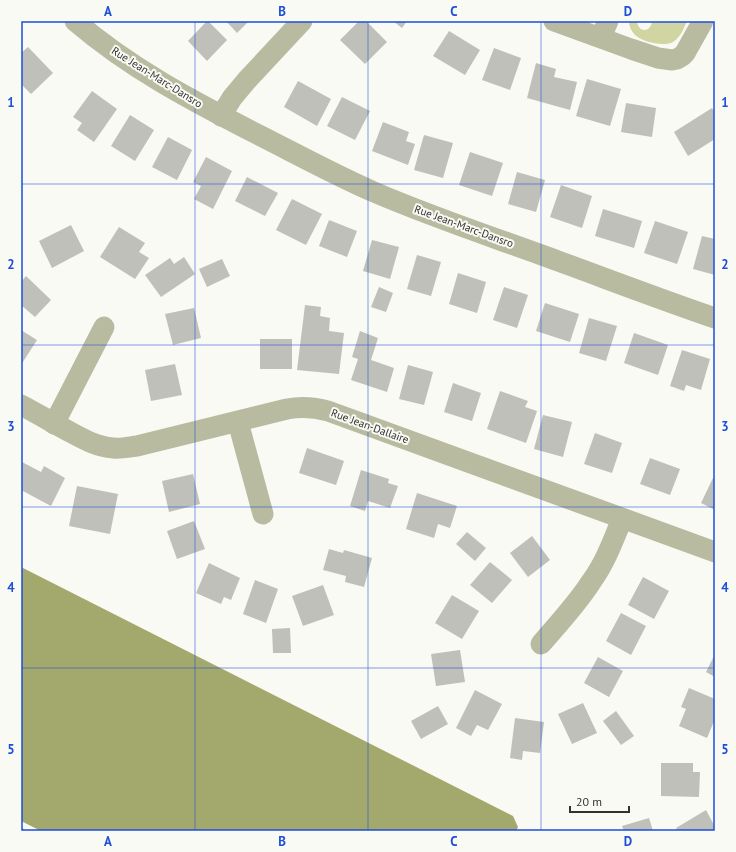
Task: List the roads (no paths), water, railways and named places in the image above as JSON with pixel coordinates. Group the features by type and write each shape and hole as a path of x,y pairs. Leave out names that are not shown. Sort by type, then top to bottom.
{"street":[{"name":"Rue Jean-Marc-Dansro","path":"75,21 132,65 168,87 339,176 393,200 624,286 715,318"},
{"path":"222,116 232,98 247,80 302,21"},
{"path":"554,21 604,29 652,56 672,60 682,56 685,53 703,21"},
{"path":"54,424 104,327"},
{"name":"Rue Jean-Dallaire","path":"21,404 54,424 93,443 114,448 137,446 292,408 317,408 715,552"},
{"path":"238,422 263,514"},
{"path":"541,644 592,582 610,548 622,519"}]}
